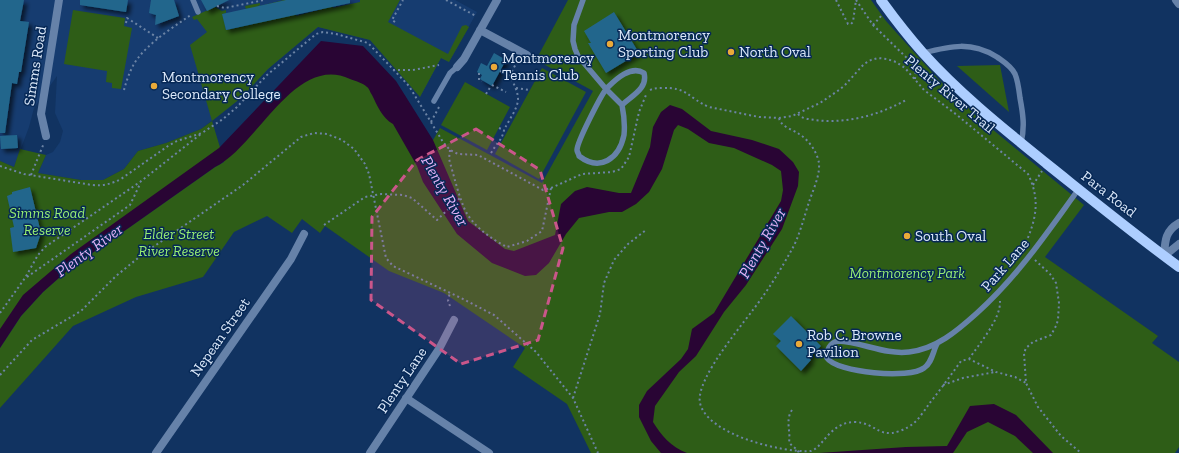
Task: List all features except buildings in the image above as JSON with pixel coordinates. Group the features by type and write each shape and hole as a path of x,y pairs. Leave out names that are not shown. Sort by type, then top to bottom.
{"main road":[{"name":"Para Road","path":"881,0 923,53 967,97 1078,190 1179,267"}],"street":[{"name":"Simms Road","path":"46,136 41,114 59,0"},
{"path":"457,67 464,59 496,0"},
{"path":"1176,0 1179,4"},
{"path":"480,30 525,53"},
{"path":"1164,256 1165,238 1175,225 1179,224"},
{"name":"Nepean Street","path":"156,453 291,259 304,234"},
{"path":"1164,256 1179,244"},
{"name":"Plenty Lane","path":"370,453 439,349 454,320"},
{"path":"406,398 489,453"}],"lane":[{"path":"193,0 196,12"},
{"path":"583,0 574,25 573,33 573,41 578,56 606,89 622,104 624,120 624,136 619,150 609,161 597,164 584,160 579,156 577,150 580,140 606,89 625,74 632,70 639,70 644,73 645,78 643,86 622,104"},
{"path":"923,53 951,47 970,47 986,50 1006,63 1013,71 1018,83 1024,123 1021,143"},
{"path":"437,103 450,72 457,67"},
{"name":"Park Lane","path":"937,344 930,362 925,368 899,374 883,374 852,369 832,363 827,358 829,347 834,342 838,341 898,352 917,351 937,344 963,325 998,294 1030,256 1078,190"}],"path":[{"path":"217,6 225,8 264,0"},
{"path":"395,22 392,20 403,1 399,0"},
{"path":"446,0 476,16"},
{"path":"836,0 848,24 853,22 856,0"},
{"path":"856,0 873,25 913,64 916,70 915,79"},
{"path":"124,90 129,75 138,58 158,38 196,12"},
{"path":"126,23 127,18 158,38"},
{"path":"0,313 26,278 38,255 46,247 140,182 230,113 267,75 316,34 323,32 336,34 368,43 409,86 443,142 450,150 458,154 478,155 541,189 545,190 551,188 542,232 527,241 507,247 487,234 470,218 465,210 449,159 450,150"},
{"path":"510,75 525,53 545,59 578,56"},
{"name":"Plenty River Trail","path":"551,188 582,174 612,172 621,168 628,157 642,104 648,92 652,89 680,89 709,107 759,117 779,118 798,114 820,103 845,85 864,64 878,58 896,62 905,68 924,90 957,115 1028,174 1033,185 1036,202 1035,219 1024,248 1030,256"},
{"path":"393,70 413,70 439,65"},
{"path":"491,153 504,135 504,130 514,115 518,99 516,88 510,75 500,71"},
{"path":"479,73 479,80 482,81"},
{"path":"486,94 492,85 506,92"},
{"path":"516,88 530,90"},
{"path":"798,114 803,118 816,120 844,120 882,111 906,100"},
{"path":"431,122 437,103"},
{"path":"779,118 782,124 800,134 814,149 819,162 816,180 792,249 762,299 709,372 703,383 699,395 700,404 703,411 714,423 742,440 774,450 800,453 811,452 816,449 834,430 844,423 854,422 889,434 900,431 912,425 961,361 969,359 996,372 1015,376 1026,383"},
{"path":"499,128 504,130"},
{"path":"0,375 32,340 81,311 116,276 143,254 243,185 301,137 314,132 327,134 342,140 354,149 365,164 369,174 386,258 393,266 450,292 494,315 536,352 573,398 598,453"},
{"path":"0,166 15,172 92,186 108,185 121,179 177,141 202,133"},
{"path":"31,175 46,136"},
{"path":"1033,185 1047,164"},
{"path":"26,278 130,205 140,182"},
{"path":"324,225 365,196 372,194 408,196 415,200 437,220 461,197"},
{"path":"573,398 600,314 604,283 614,260 628,244 646,230"},
{"path":"1030,256 1050,274 1056,283 1059,303 1058,320 1054,332 1051,335 1029,345 1024,353 1026,383 1038,407 1060,436 1081,453"},
{"path":"450,292 448,301 450,306"},
{"path":"969,359 996,318 1000,306 998,294"},
{"path":"943,385 982,373 996,372"},
{"path":"792,410 789,414 789,442 790,445 797,448 800,453"}],"highlighted area":[{"path":"476,129 540,170 563,248 538,340 461,364 371,300 372,217 417,160"}],"shaded area":[{"name":"Montmorency Secondary College","path":"0,0 455,0 477,12 449,62 441,58 420,97 370,40 318,27 268,69 241,98 201,129 166,143 138,151 124,169 103,180 81,180 38,173 46,155 53,152 60,142 63,131 55,113 57,76 34,108 29,127 14,167 0,161"}],"green space":[{"path":"284,0 293,0 296,16 323,9 321,0 331,0 333,8 360,2 360,0 400,0 388,22 448,54 462,26 466,25 469,27 449,62 441,58 420,97 370,40 318,27 268,69 241,98 212,121 190,45 207,32 197,19 194,20 192,17 215,7 222,11 226,10 226,13 223,14 226,30 253,24 250,8 246,9 245,6 260,3 260,5 256,7"},
{"path":"568,0 871,0 886,21 939,80 986,124 1084,205 1045,257 1158,336 1152,343 1179,362 1179,447 1175,453 591,453 567,404 513,367 525,348 444,293 389,271 325,226 320,233 302,219 292,233 267,216 234,232 203,277 136,297 73,326 0,408 0,348 21,316 43,292 69,269 224,162 222,155 54,275 0,339 0,161 14,167 20,149 46,155 38,173 81,180 103,180 124,169 138,151 166,143 201,129 212,121 222,154 293,82 358,65 425,154 440,128 542,183 593,91 536,60"},
{"path":"73,10 125,18 124,26 132,28 121,89 112,88 112,83 106,82 107,71 64,64"},
{"path":"1000,65 1009,112 957,66"},
{"path":"542,68 586,92 539,179 495,154"},
{"path":"465,82 510,107 487,150 441,125"}],"water":[{"name":"Plenty River","path":"321,41 363,46 396,81 433,140 468,221 505,249 514,251 555,235 561,204 575,191 587,187 619,193 631,193 650,147 653,127 661,112 670,105 682,109 711,131 752,140 779,149 793,162 799,172 798,186 782,229 746,285 724,312 696,356 679,372 655,406 653,422 656,427 671,444 687,453 661,453 651,441 639,417 639,405 647,391 681,359 688,349 692,329 714,313 781,201 783,190 781,171 772,165 734,148 709,143 688,129 678,125 674,130 662,169 649,192 636,204 622,212 609,212 579,218 566,234 549,263 536,275 525,276 492,263 457,234 423,182 417,166 393,124 383,115 368,88 361,83 330,74 312,79 294,90 231,156 69,269 43,292 21,316 0,348 0,329 23,295 71,254 219,148"},
{"path":"994,404 1016,415 1053,453 1033,453 1015,436 988,422 967,432 953,453 819,453 906,447 947,446 970,406"}],"place":[{"name":"Montmorency Sporting Club","path":"610,44"},
{"name":"North Oval","path":"731,52"},
{"name":"Montmorency Tennis Club","path":"494,67"},
{"name":"Montmorency Secondary College","path":"154,86"},
{"name":"South Oval","path":"907,236"},
{"name":"Rob C. Browne Pavilion","path":"799,344"}],"park label":[{"name":"Simms Road Reserve","path":"47,222"},
{"name":"Elder Street River Reserve","path":"179,242"},
{"name":"Montmorency Park","path":"907,273"}]}
